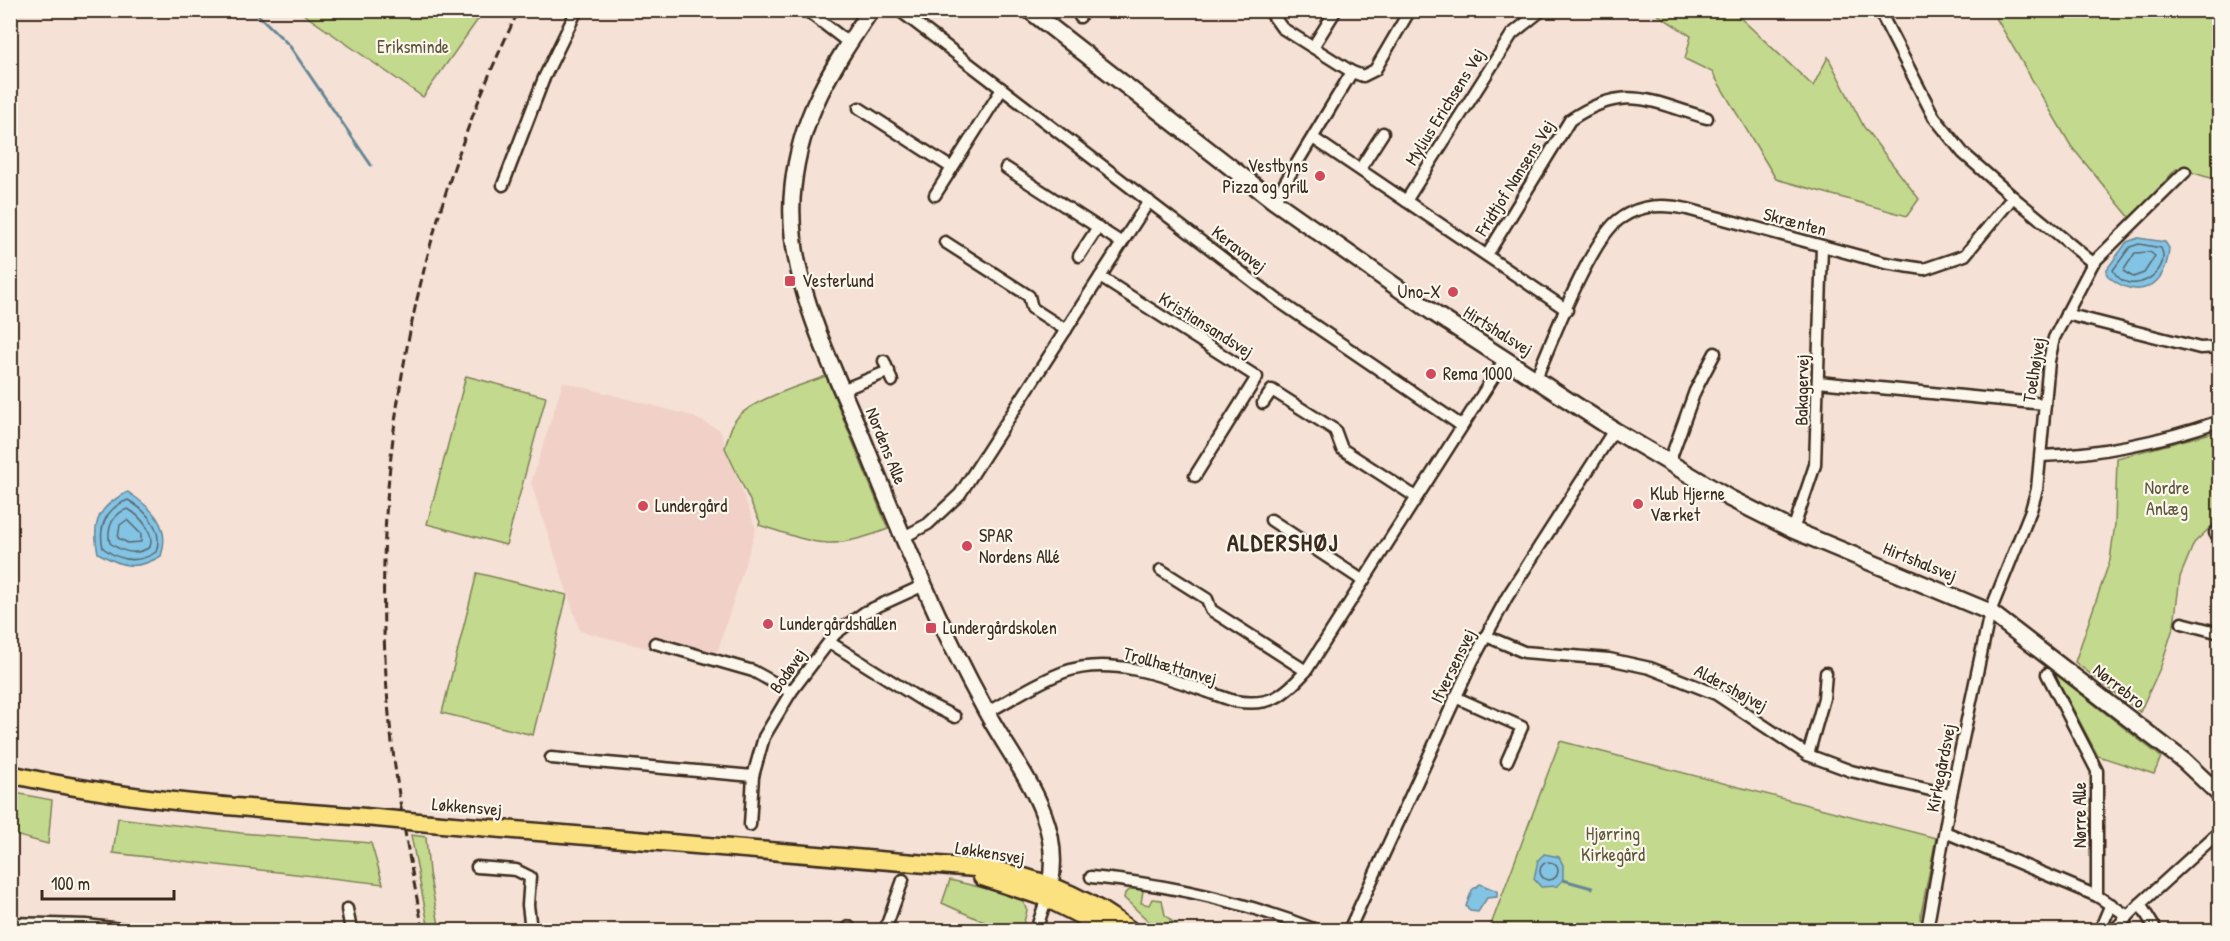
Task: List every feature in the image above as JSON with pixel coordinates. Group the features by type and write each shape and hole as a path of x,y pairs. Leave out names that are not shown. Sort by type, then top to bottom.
{"main road":[{"name":"Løkkensvej","path":"10,774 84,790 179,803 987,869 1048,891"},
{"path":"1048,891 1109,930"},
{"path":"1048,891 1106,914 1130,930"}],"street":[{"path":"503,185 544,78 577,10"},
{"path":"806,10 849,43"},
{"name":"Nordens Alle","path":"871,10 825,80 808,117 799,147 792,188 792,221 801,279 842,390 922,586 986,713 1049,824 1054,865 1048,891"},
{"name":"Keravavej","path":"899,10 1280,302 1462,426"},
{"name":"Hirtshalsvej","path":"1029,10 1274,201 1386,282 1614,430 1729,498 1793,530 1990,612"},
{"path":"1269,10 1282,28 1352,72 1364,76 1375,70 1410,10"},
{"path":"1313,47 1336,10"},
{"name":"Mylius Erichsens Vej","path":"1406,201 1512,34 1542,10"},
{"path":"1879,10 1934,117 1963,153 2093,263"},
{"path":"1274,201 1352,72"},
{"path":"935,195 1002,89"},
{"name":"Fridtjof Nansens Vej","path":"1487,255 1570,120 1592,105 1607,100 1630,98 1707,118"},
{"path":"859,108 952,168"},
{"path":"1359,169 1383,133"},
{"path":"1313,138 1567,310"},
{"path":"1006,168 1122,243"},
{"name":"Toelhøjvej","path":"1990,612 2031,510 2041,456 2054,338 2093,263 2185,172"},
{"name":"Skrænten","path":"1536,378 1603,235 1620,218 1649,207 1669,206 1822,246 1924,269 1965,255 2013,197"},
{"path":"902,538 928,524 960,494 1149,201"},
{"path":"1079,256 1098,227"},
{"path":"945,242 1029,296 1032,308 1066,330"},
{"name":"Bakagervej","path":"1793,530 1815,465 1822,246"},
{"name":"Kristiansandsvej","path":"1100,278 1257,377 1194,476"},
{"path":"2066,314 2200,348 2220,347"},
{"path":"1669,463 1695,391 1715,352"},
{"name":"Trollhættanvej","path":"986,713 1052,677 1088,667 1127,668 1234,701 1251,704 1271,701 1288,691 1306,670 1505,358"},
{"path":"842,390 888,371"},
{"path":"1818,382 2045,404"},
{"path":"1263,403 1272,390 1335,430 1342,449 1416,497"},
{"path":"2041,456 2117,448 2190,432 2220,421"},
{"name":"Ifversensvej","path":"1348,930 1455,697 1486,636 1507,597 1614,430"},
{"path":"1271,520 1362,580"},
{"path":"1161,570 1207,600 1211,610 1306,670"},
{"name":"Bodøvej","path":"750,825 753,776 764,737 791,692 835,634 865,612 922,586"},
{"name":"Kirkegårdsvej","path":"1927,930 1990,612"},
{"name":"Nørrebro","path":"1990,612 2184,761 2220,795"},
{"path":"2182,623 2220,633"},
{"name":"Aldershøjvej","path":"1486,636 1524,652 1609,659 1650,668 1716,694 1808,755 1851,771 1952,795"},
{"path":"828,642 923,701 955,717"},
{"path":"655,643 753,671 791,692"},
{"path":"1808,755 1824,698 1826,673"},
{"name":"Nørre Alle","path":"2047,674 2097,771 2097,896"},
{"path":"1455,697 1522,727 1507,761"},
{"path":"551,758 753,776"},
{"path":"2114,930 2220,831"},
{"path":"1945,832 2097,896 2127,916"},
{"path":"477,867 516,870 531,877 528,905 531,930"},
{"path":"1091,877 1135,881 1146,886 1197,895 1309,929"},
{"path":"885,930 903,879"},
{"path":"1036,930 1048,891"},
{"path":"2100,930 2111,904"},
{"path":"2140,904 2157,930"},
{"path":"347,909 351,930"},
{"path":"10,923 34,927 86,925 129,930"}],"shaded area":[{"name":"Lundergård","path":"563,382 689,415 720,430 756,529 717,653 651,635 647,648 580,631 531,483"}],"green space":[{"name":"Eriksminde","path":"299,11 484,11 423,97"},
{"path":"1652,11 1733,11 1813,86 1828,57 1864,127 1919,199 1907,216 1776,179 1712,72 1685,59 1691,36"},
{"path":"1992,11 2219,11 2219,179 2176,169 2131,219 2071,146"},
{"path":"466,376 546,397 506,545 427,524"},
{"path":"826,376 888,529 851,541 836,543 810,541 759,525 760,522 725,448 733,425 744,411 766,399"},
{"name":"Nordre Anlæg","path":"2219,431 2219,519 2194,543 2180,577 2174,625 2161,666 2140,712 2075,662 2110,560 2115,524 2117,458"},
{"path":"477,573 567,595 533,735 442,713"},
{"path":"2054,673 2161,757 2154,774 2098,756"},
{"name":"Hjørring Kirkegård","path":"1560,741 1936,838 1920,919 1967,930 1489,930"},
{"path":"10,792 52,800 48,844 11,834"},
{"path":"118,818 241,833 371,843 383,884 113,853"},
{"path":"411,835 426,837 429,873 440,930 429,930"},
{"path":"950,880 1008,894 1022,900 1027,910 1022,930 1002,930 942,903"},
{"path":"1136,886 1143,891 1141,903 1149,905 1152,899 1162,900 1165,915 1182,930 1158,930 1124,898 1125,893"}],"water":[{"path":"2138,238 2165,242 2169,248 2163,273 2148,287 2139,289 2129,288 2107,275 2107,269 2127,242"},
{"path":"128,492 158,519 164,536 161,556 144,564 122,564 98,553 96,532 100,516 110,503"},
{"path":"1544,854 1559,857 1563,865 1563,880 1557,886 1541,887 1534,879 1538,860"},
{"path":"1480,884 1497,891 1497,897 1487,898 1478,912 1470,911 1466,906 1472,890"}],"waterway":[{"path":"253,10 289,45 371,165"},
{"path":"1563,880 1592,888"}],"railway":[{"path":"423,930 397,782 387,691 384,604 386,516 394,429 408,342 427,256 453,172 483,90 519,10"}],"place":[{"name":"Vestbyns Pizza og grill","path":"1320,176"},
{"name":"Vesterlund","path":"790,281"},
{"name":"Uno-X","path":"1453,292"},
{"name":"Rema 1000","path":"1431,374"},
{"name":"Klub Hjerne Værket","path":"1638,504"},
{"name":"Lundergård","path":"643,506"},
{"name":"SPAR Nordens Allé","path":"967,546"},
{"name":"Lundergårdshallen","path":"768,624"},
{"name":"Lundergårdskolen","path":"931,628"}],"district":[{"name":"ALDERSHØJ","path":"1283,543"}]}
